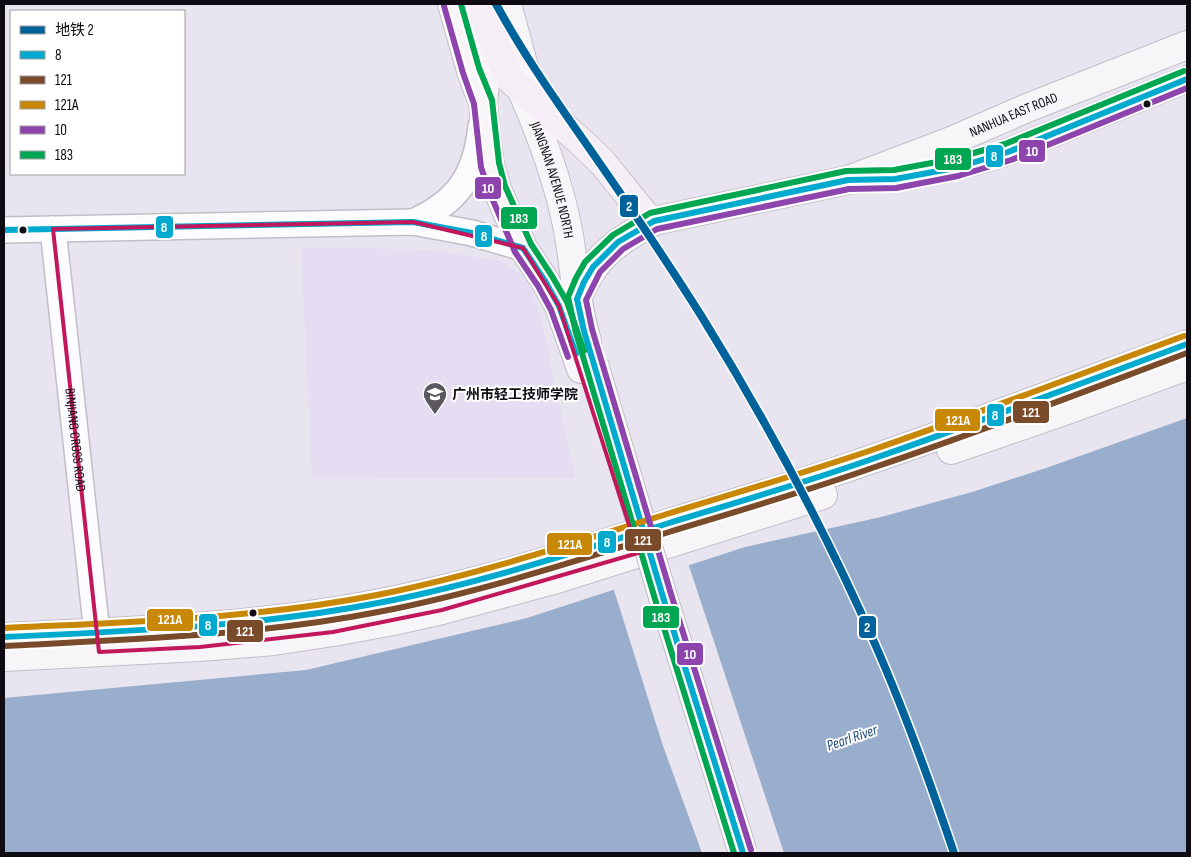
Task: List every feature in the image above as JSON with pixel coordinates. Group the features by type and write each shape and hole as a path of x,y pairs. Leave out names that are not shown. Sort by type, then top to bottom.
{"main road":[{"path":"452,4 471,71 483,102"},
{"path":"474,4 483,34 486,56 487,67 483,102 490,165 504,206 523,248 559,306 587,367 650,552 743,853"},
{"path":"480,4 506,71 526,94 602,162 644,214 654,220"},
{"name":"JIANGNAN AVENUE NORTH","path":"490,4 510,64 526,94 559,192 567,224 584,331 587,367"},
{"path":"507,4 525,70 526,94"},
{"name":"NANHUA EAST ROAD","path":"578,299 584,282 604,254 618,242 654,220 848,180 951,141 1026,108 1187,45"},
{"path":"641,542 1187,344"},
{"path":"4,657 214,625 277,619 380,603 641,542 810,500 1187,366"},
{"path":"587,367 731,853"},
{"path":"4,637 98,642"}],"street":[{"path":"848,180 894,178 924,174 981,160 1040,139 1187,79"},
{"path":"414,222 434,213 441,207 459,190 470,173 480,136 483,102"},
{"path":"4,230 414,222 472,233 523,248"},
{"name":"BINJIANG CROSS ROAD","path":"53,229 98,642"}],"highlighted area":[{"path":"413,222 523,248 559,306 638,553 442,610 333,632 200,647 99,652 53,229"}],"shaded area":[{"name":"广州市轻工技师学院","path":"301,248 418,249 499,260 528,279 541,318 575,478 312,479"}],"water":[{"name":"Pearl River","path":"1187,418 1187,853 4,853 4,698 306,670 527,618 745,547 881,517 972,492"}],"pier":[{"path":"688,563 784,853 702,853 663,746 613,587"}],"metro line":[{"name":"2","path":"496,4 536,71 642,225 702,317 794,477 856,602 897,695 954,853"}],"transit line":[{"name":"183","path":"461,4 479,68 492,100 499,163 505,186 531,244 567,302 584,351"},
{"name":"10","path":"444,6 474,104 481,167 489,191 515,252 538,286 551,310 568,357"},
{"name":"183","path":"734,853 655,599 576,333 568,297 585,262 613,235 650,213 846,171 894,170 953,159 1005,144 1184,71"},
{"name":"8","path":"743,853 663,597 584,331 577,299 584,282 593,267 618,242 654,221 848,180 895,179 955,168 1008,152 1187,79"},
{"name":"10","path":"751,850 671,594 592,329 586,300 600,272 623,249 657,229 849,189 896,188 958,176 1011,160 1187,88"},
{"name":"8","path":"4,230 413,222 472,233 523,248 559,306 576,354"},
{"name":"121A","path":"4,628 191,618 284,609 377,595 451,578 559,548 846,458 1184,336"},
{"name":"8","path":"4,637 192,627 285,618 378,603 452,587 561,556 824,475 992,416 1187,344"},
{"name":"121","path":"4,646 192,635 285,626 378,612 452,596 561,565 824,484 992,426 1187,353"}],"place":[{"name":"广州市轻工技师学院","path":"435,415"}]}
